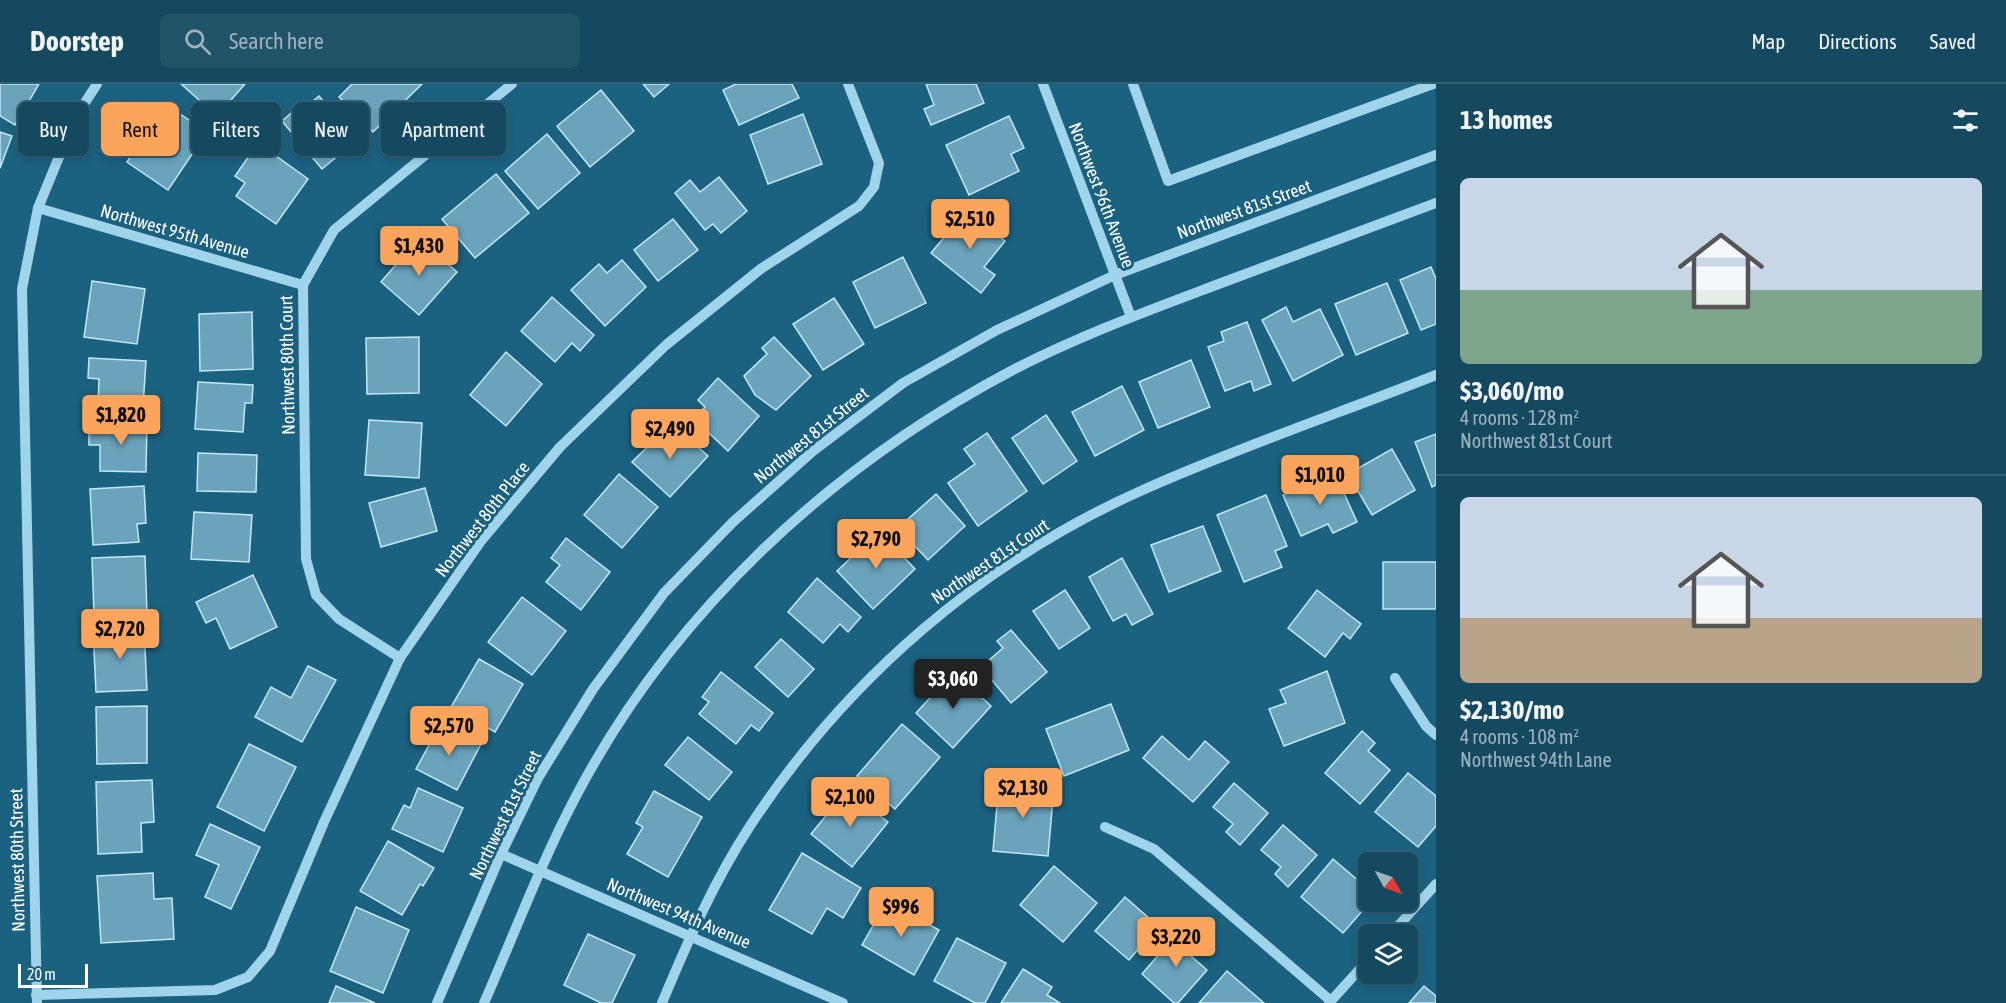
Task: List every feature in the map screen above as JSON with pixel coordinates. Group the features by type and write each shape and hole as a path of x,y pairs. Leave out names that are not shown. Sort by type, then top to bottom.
{"street":[{"name":"Northwest 80th Street","path":"37,999 22,289 38,208 75,118 98,84"},
{"name":"Northwest 80th Court","path":"400,658 339,619 316,595 306,559 303,285 334,230 512,84"},
{"name":"Northwest 80th Place","path":"37,999 216,990 248,977 270,951 324,822 400,658 481,541 560,447 666,345 762,268 858,206 874,187 879,164 848,84"},
{"name":"Northwest 96th Avenue","path":"1043,84 1131,317"},
{"path":"1133,84 1168,181 1432,84"},
{"name":"Northwest 81st Street","path":"437,1003 501,854 538,778 593,689 664,593 733,522 813,451 903,384 998,330 1115,275 1436,155"},
{"path":"484,1003 575,798 628,712 695,620 762,548 840,480 928,418 1013,370 1131,317 1436,203"},
{"name":"Northwest 95th Avenue","path":"38,208 303,285"},
{"name":"Northwest 81st Court","path":"662,1003 690,936 749,827 807,747 869,679 946,608 1034,547 1144,489 1436,375"},
{"path":"1395,678 1426,726 1436,735"},
{"path":"1105,828 1154,849 1330,1002 1358,971"},
{"name":"Northwest 94th Avenue","path":"501,854 843,1003"},
{"path":"1400,924 1436,884"}],"building":[{"path":"0,84 39,84 28,102 18,102 18,120 15,125 0,116"},
{"path":"181,84 245,84 229,102 201,102"},
{"path":"352,84 422,84 404,102 381,102 381,124 373,132 369,128 369,102 344,102 339,97"},
{"path":"643,84 669,84 654,97"},
{"path":"736,84 792,84 799,98 739,125 723,90"},
{"path":"926,84 976,84 984,103 931,125 924,109 934,105"},
{"path":"601,90 634,131 590,167 557,126"},
{"path":"319,96 324,102 312,102"},
{"path":"293,111 293,134 282,121"},
{"path":"179,113 191,121 191,156 168,190 127,162 131,156 179,156"},
{"path":"803,114 822,164 768,184 750,135"},
{"path":"1009,116 1024,148 1011,154 1019,171 969,195 946,145"},
{"path":"0,132 12,136 0,168"},
{"path":"547,134 580,173 538,209 505,171"},
{"path":"249,156 276,156 308,179 276,224 236,196 245,183 235,176"},
{"path":"311,156 338,156 322,169"},
{"path":"496,174 529,213 475,258 442,219"},
{"path":"719,177 747,211 721,233 713,224 705,230 675,193 690,180 700,192"},
{"path":"967,210 1005,241 984,267 995,275 981,293 931,253"},
{"path":"673,219 698,250 658,281 634,250"},
{"path":"419,238 457,272 419,315 381,282"},
{"path":"903,257 926,303 875,328 853,282"},
{"path":"622,260 646,287 605,326 571,290 599,264 607,273"},
{"path":"1431,267 1436,279 1436,324 1421,330 1400,280"},
{"path":"92,281 145,289 137,344 84,337"},
{"path":"1387,283 1408,333 1356,355 1335,304"},
{"path":"552,297 594,335 580,351 572,343 555,362 521,331"},
{"path":"834,298 864,344 823,370 793,324"},
{"path":"1286,307 1293,322 1320,309 1343,355 1293,381 1262,320"},
{"path":"252,312 253,369 200,371 199,314"},
{"path":"1247,322 1271,384 1254,391 1251,381 1225,391 1208,347 1224,341 1221,332"},
{"path":"419,337 419,393 367,394 366,338"},
{"path":"774,337 811,376 776,410 755,395 744,376 767,354 762,348"},
{"path":"506,352 542,384 506,426 470,395"},
{"path":"89,358 146,361 143,407 98,404 99,379 88,378"},
{"path":"1191,360 1210,407 1158,428 1139,382"},
{"path":"718,378 759,416 728,451 694,419 705,407 698,400"},
{"path":"198,382 253,385 252,403 245,403 243,432 195,429"},
{"path":"1122,386 1144,430 1095,456 1072,412"},
{"path":"1046,415 1077,461 1043,484 1012,438"},
{"path":"369,420 422,423 419,478 365,475"},
{"path":"672,423 708,456 670,497 632,462"},
{"path":"89,424 147,424 146,472 100,471 100,445 89,445"},
{"path":"987,433 1027,491 978,526 948,483 975,464 964,449"},
{"path":"1436,434 1436,485 1432,487 1415,442"},
{"path":"1392,449 1415,490 1372,515 1348,474"},
{"path":"198,453 257,455 256,492 197,491"},
{"path":"1334,471 1357,522 1333,533 1328,524 1301,536 1283,495"},
{"path":"619,474 658,507 622,548 584,515"},
{"path":"144,486 146,523 137,524 139,542 93,545 90,489"},
{"path":"425,488 437,531 381,547 369,503"},
{"path":"936,494 965,526 928,560 898,528"},
{"path":"1266,495 1287,546 1275,551 1282,567 1244,582 1217,515"},
{"path":"194,512 252,515 249,562 191,559"},
{"path":"1203,526 1221,571 1169,592 1151,545"},
{"path":"879,531 915,569 873,609 837,571"},
{"path":"566,538 610,572 581,610 546,582 560,565 551,558"},
{"path":"145,556 147,613 94,615 92,558"},
{"path":"1122,558 1153,614 1132,625 1126,614 1113,621 1089,577"},
{"path":"1383,562 1436,562 1436,609 1383,609"},
{"path":"253,575 277,627 230,649 216,618 206,623 196,602"},
{"path":"817,578 861,617 848,632 840,624 823,643 788,612"},
{"path":"1065,590 1090,628 1059,649 1033,611"},
{"path":"1317,590 1361,624 1350,639 1343,633 1325,657 1288,628"},
{"path":"522,597 566,631 532,675 488,642"},
{"path":"144,628 147,690 96,692 93,630"},
{"path":"1011,630 1047,672 1011,703 981,667 1003,648 997,641"},
{"path":"781,639 814,669 788,697 755,667"},
{"path":"479,659 523,684 495,732 451,707"},
{"path":"308,666 336,680 302,742 255,717 271,687 291,698"},
{"path":"1327,671 1345,723 1284,746 1269,709 1286,703 1280,690"},
{"path":"721,672 773,713 759,731 751,725 736,744 699,714 709,702 702,697"},
{"path":"954,672 991,706 953,748 916,713"},
{"path":"1111,704 1129,750 1064,776 1046,729"},
{"path":"147,706 147,763 97,764 96,707"},
{"path":"441,723 481,744 457,790 416,769"},
{"path":"902,724 940,757 895,809 857,776"},
{"path":"1362,731 1375,743 1368,751 1390,770 1360,804 1325,773"},
{"path":"1162,736 1189,760 1205,741 1229,762 1193,802 1143,758"},
{"path":"688,737 732,772 709,800 665,765"},
{"path":"249,744 296,767 264,831 217,807"},
{"path":"1408,773 1436,796 1436,826 1418,847 1375,812"},
{"path":"152,780 154,822 141,823 142,852 98,854 96,782"},
{"path":"999,782 1054,787 1048,856 993,851"},
{"path":"1234,783 1268,813 1240,845 1226,832 1233,824 1213,807"},
{"path":"418,788 463,808 443,852 392,829 404,805 410,808"},
{"path":"847,790 888,822 852,867 811,834"},
{"path":"654,791 702,817 668,877 627,854 643,827 636,823"},
{"path":"210,824 260,847 231,909 205,897 219,865 196,855"},
{"path":"1283,825 1317,855 1288,887 1275,874 1281,867 1261,850"},
{"path":"388,841 434,868 423,886 420,884 402,915 360,891"},
{"path":"802,853 861,888 843,918 827,908 812,934 769,910"},
{"path":"1333,859 1358,880 1358,912 1361,912 1343,933 1301,897"},
{"path":"1054,866 1097,903 1063,942 1020,905"},
{"path":"153,873 154,899 172,898 174,939 101,943 97,876"},
{"path":"1125,897 1158,926 1129,960 1095,931"},
{"path":"887,901 939,930 914,975 862,945"},
{"path":"356,907 409,930 383,993 330,971"},
{"path":"1180,930 1199,947 1191,956 1207,970 1178,1003 1174,1003 1142,974"},
{"path":"588,934 635,955 612,1003 601,1003 564,985"},
{"path":"957,938 1006,963 985,1003 975,1003 934,981"},
{"path":"1023,969 1052,987 1047,995 1060,1003 1001,1003"},
{"path":"1227,971 1264,1003 1199,1003"},
{"path":"336,986 375,1003 329,1003"},
{"path":"1424,986 1436,996 1436,1003 1409,1003"}]}
